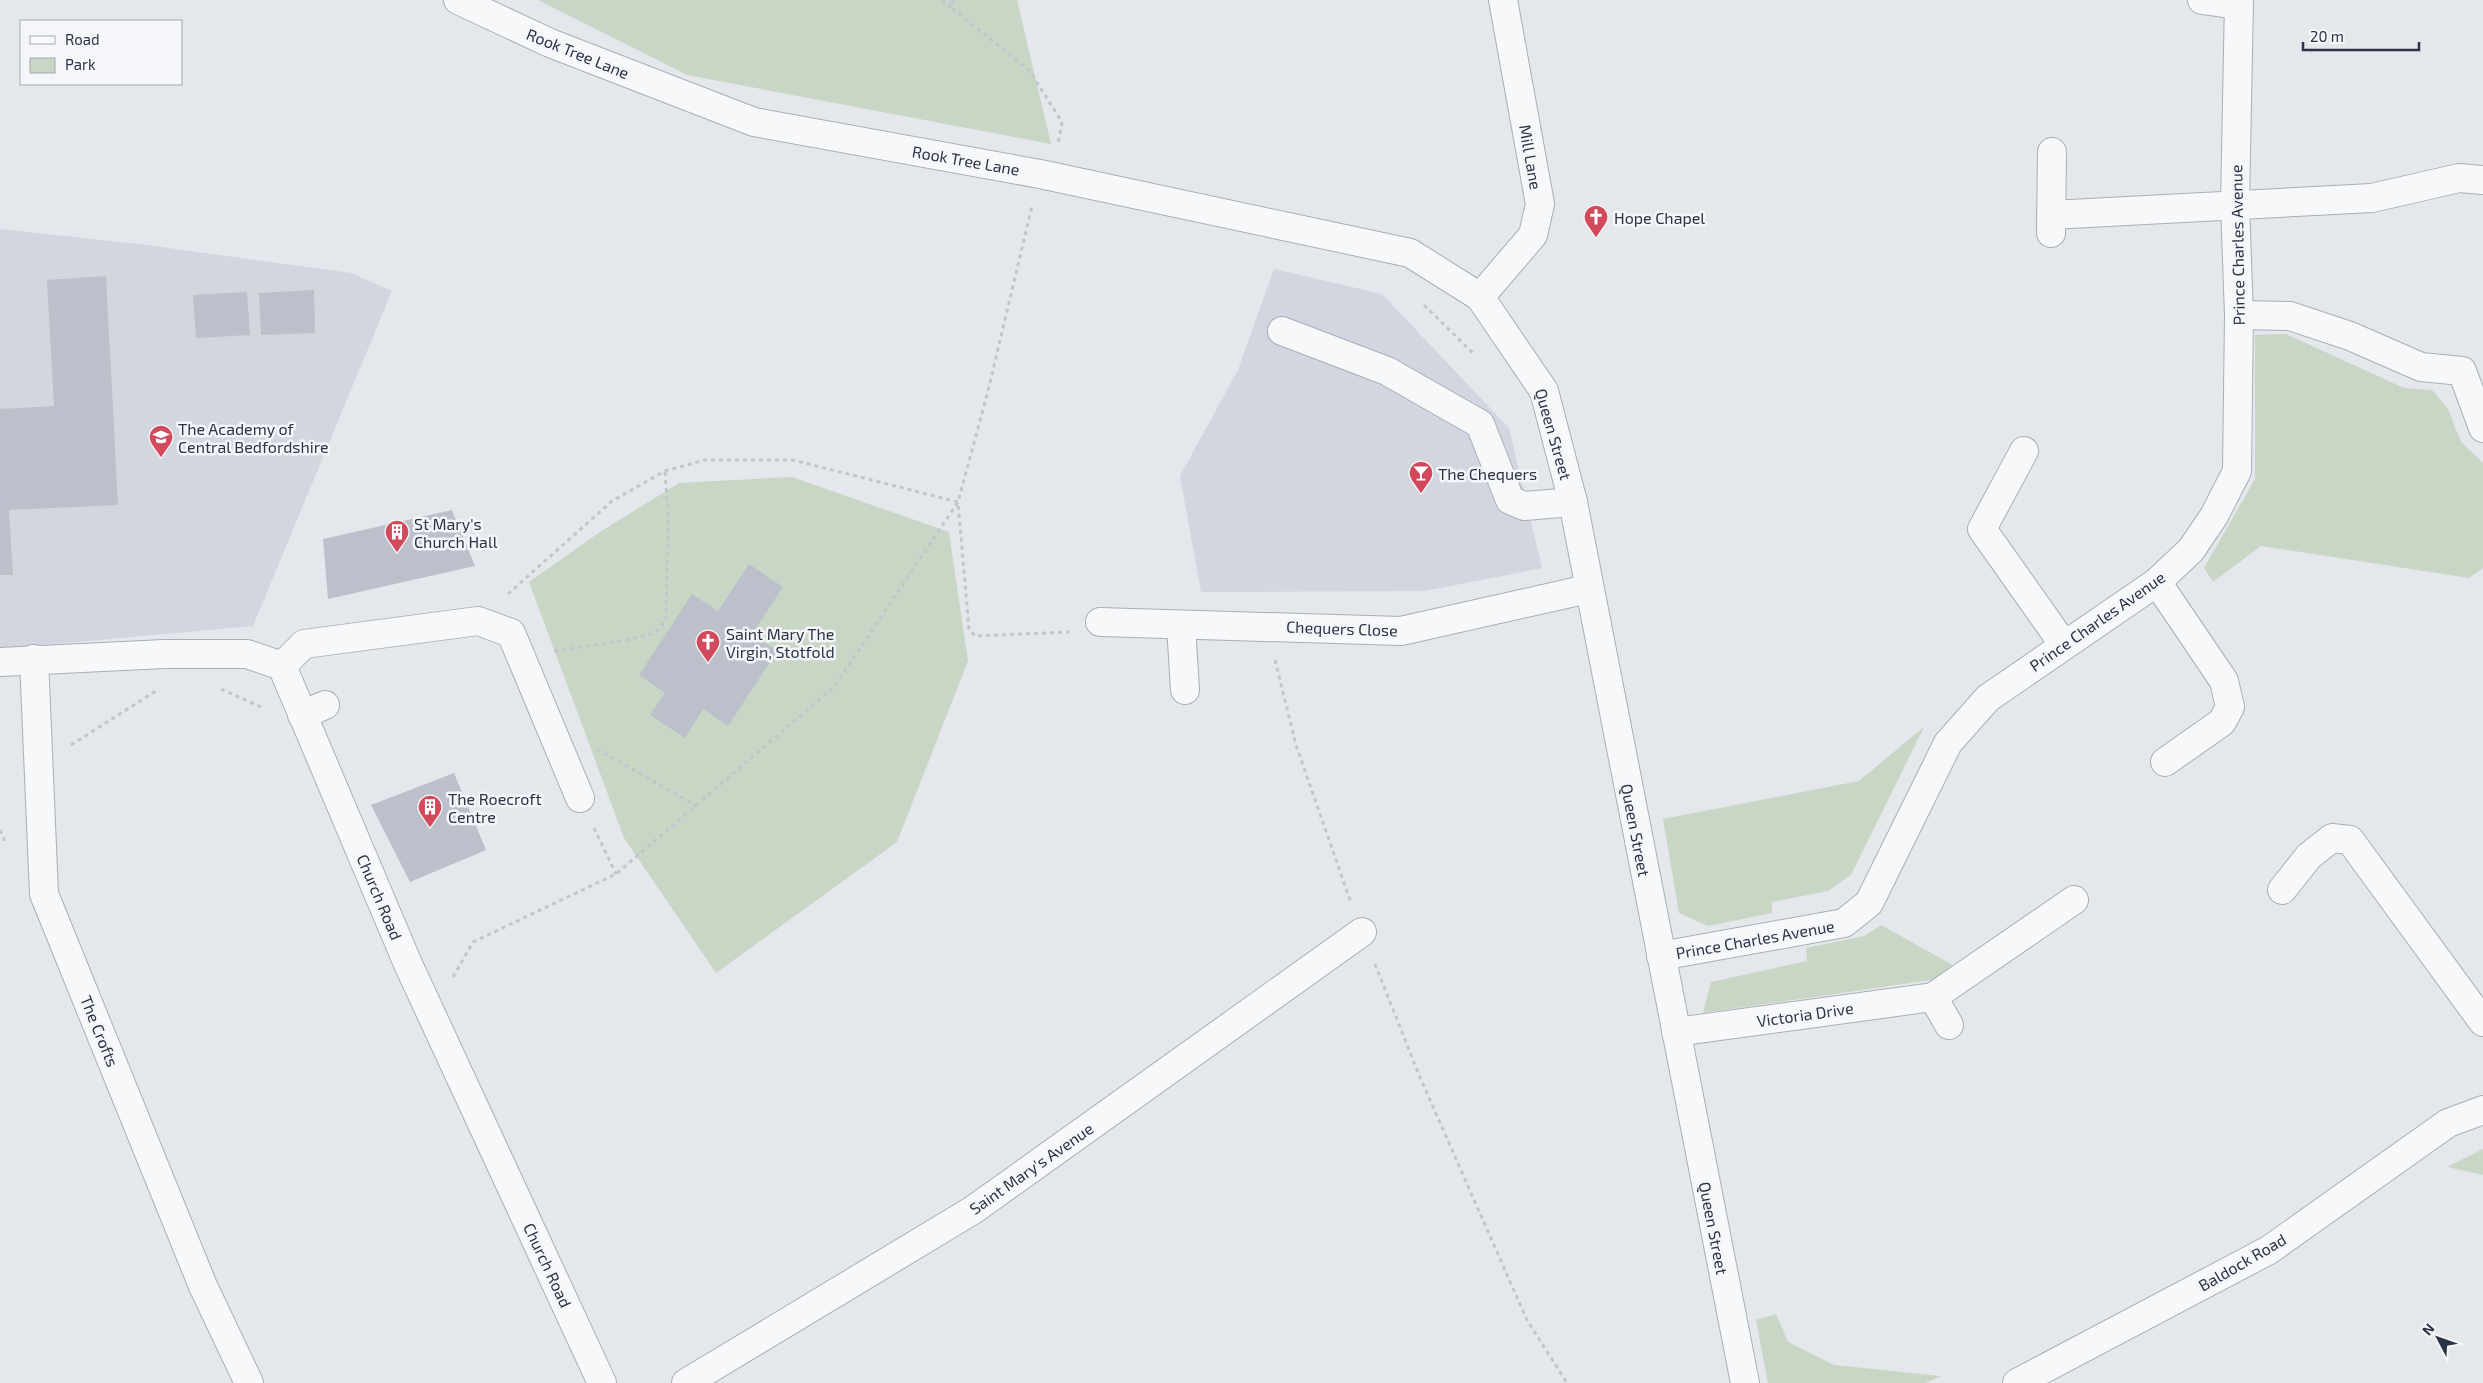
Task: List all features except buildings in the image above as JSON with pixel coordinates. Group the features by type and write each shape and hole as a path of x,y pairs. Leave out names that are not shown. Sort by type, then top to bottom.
{"street":[{"name":"Rook Tree Lane","path":"458,0 550,43 754,122 1046,175 1410,253 1480,296"},
{"name":"Mill Lane","path":"1480,296 1533,235 1540,204 1503,0"},
{"path":"2202,0 2238,2"},
{"name":"Prince Charles Avenue","path":"1661,956 1844,923 1868,902 1948,743 1988,698 2157,582 2191,550 2214,516 2237,471 2239,315 2235,205 2238,2"},
{"path":"2052,152 2051,225 2235,205 2372,198 2459,178 2483,180"},
{"name":"Queen Street","path":"1480,296 1544,391 1573,502 1588,589 1745,1383"},
{"path":"2239,315 2290,316 2350,336 2421,367 2462,371 2483,428"},
{"path":"1282,331 1388,371 1480,424 1510,500 1524,506 1573,502"},
{"path":"2024,451 1982,529 2064,646"},
{"path":"2157,582 2224,681 2230,707 2222,722 2165,762"},
{"name":"Chequers Close","path":"1100,622 1401,631 1588,589"},
{"path":"0,662 164,654 246,654 282,666 304,644 478,621 511,633 580,798"},
{"path":"1181,625 1184,690"},
{"name":"The Crofts","path":"34,660 44,894 203,1286 249,1383"},
{"name":"Church Road","path":"282,666 314,710 408,964 602,1383"},
{"path":"2282,890 2310,856 2332,838 2350,840 2483,1022"},
{"name":"Victoria Drive","path":"1676,1032 1933,997 2074,900"},
{"name":"Saint Mary's Avenue","path":"686,1383 973,1210 1362,932"},
{"path":"1933,997 1949,1025"},
{"name":"Baldock Road","path":"2017,1383 2269,1250 2448,1123 2483,1110"}],"path":[{"path":"473,942 616,874 835,686 958,502 1062,122 1029,70 942,0"},
{"path":"953,0 954,9"},
{"path":"1418,298 1480,359"},
{"path":"478,621 612,501 664,471 705,460 793,460 958,502"},
{"path":"522,661 559,650 627,640 655,633 666,620 668,516 664,471"},
{"path":"958,502 969,629 975,636 1086,632 1100,622"},
{"path":"1268,626 1296,745 1362,932 1419,1075 1527,1320 1567,1383"},
{"path":"68,748 168,684"},
{"path":"218,688 270,711"},
{"path":"560,752 584,742 697,806"},
{"path":"580,798 616,874"}],"shaded area":[{"name":"The Academy of Central Bedfordshire","path":"0,229 139,244 351,273 392,291 253,626 0,649"},
{"path":"1274,269 1382,294 1509,428 1542,568 1425,591 1201,592 1180,476 1238,370"}],"green space":[{"path":"538,0 1017,0 1051,144 687,75"},
{"path":"2286,334 2404,388 2432,390 2448,409 2461,442 2483,463 2483,568 2469,578 2261,546 2213,582 2204,568 2255,479 2255,335"},
{"path":"792,477 949,532 968,661 897,842 716,973 624,838 529,582 600,532 679,483"},
{"path":"1924,727 1851,875 1828,891 1772,902 1772,913 1708,926 1679,913 1663,819 1859,781"},
{"path":"1881,925 1956,967 1938,979 1703,1013 1711,982 1807,961 1806,948 1864,936"},
{"path":"2483,1149 2483,1175 2447,1167"},
{"path":"1776,1314 1788,1342 1834,1365 1941,1376 1926,1383 1768,1383 1756,1320"}],"place":[{"name":"Hope Chapel","path":"1596,238"},
{"name":"The Academy of Central Bedfordshire","path":"161,458"},
{"name":"The Chequers","path":"1421,494"},
{"name":"St Mary's Church Hall","path":"397,553"},
{"name":"Saint Mary The Virgin, Stotfold","path":"708,663"},
{"name":"The Roecroft Centre","path":"430,828"}]}
